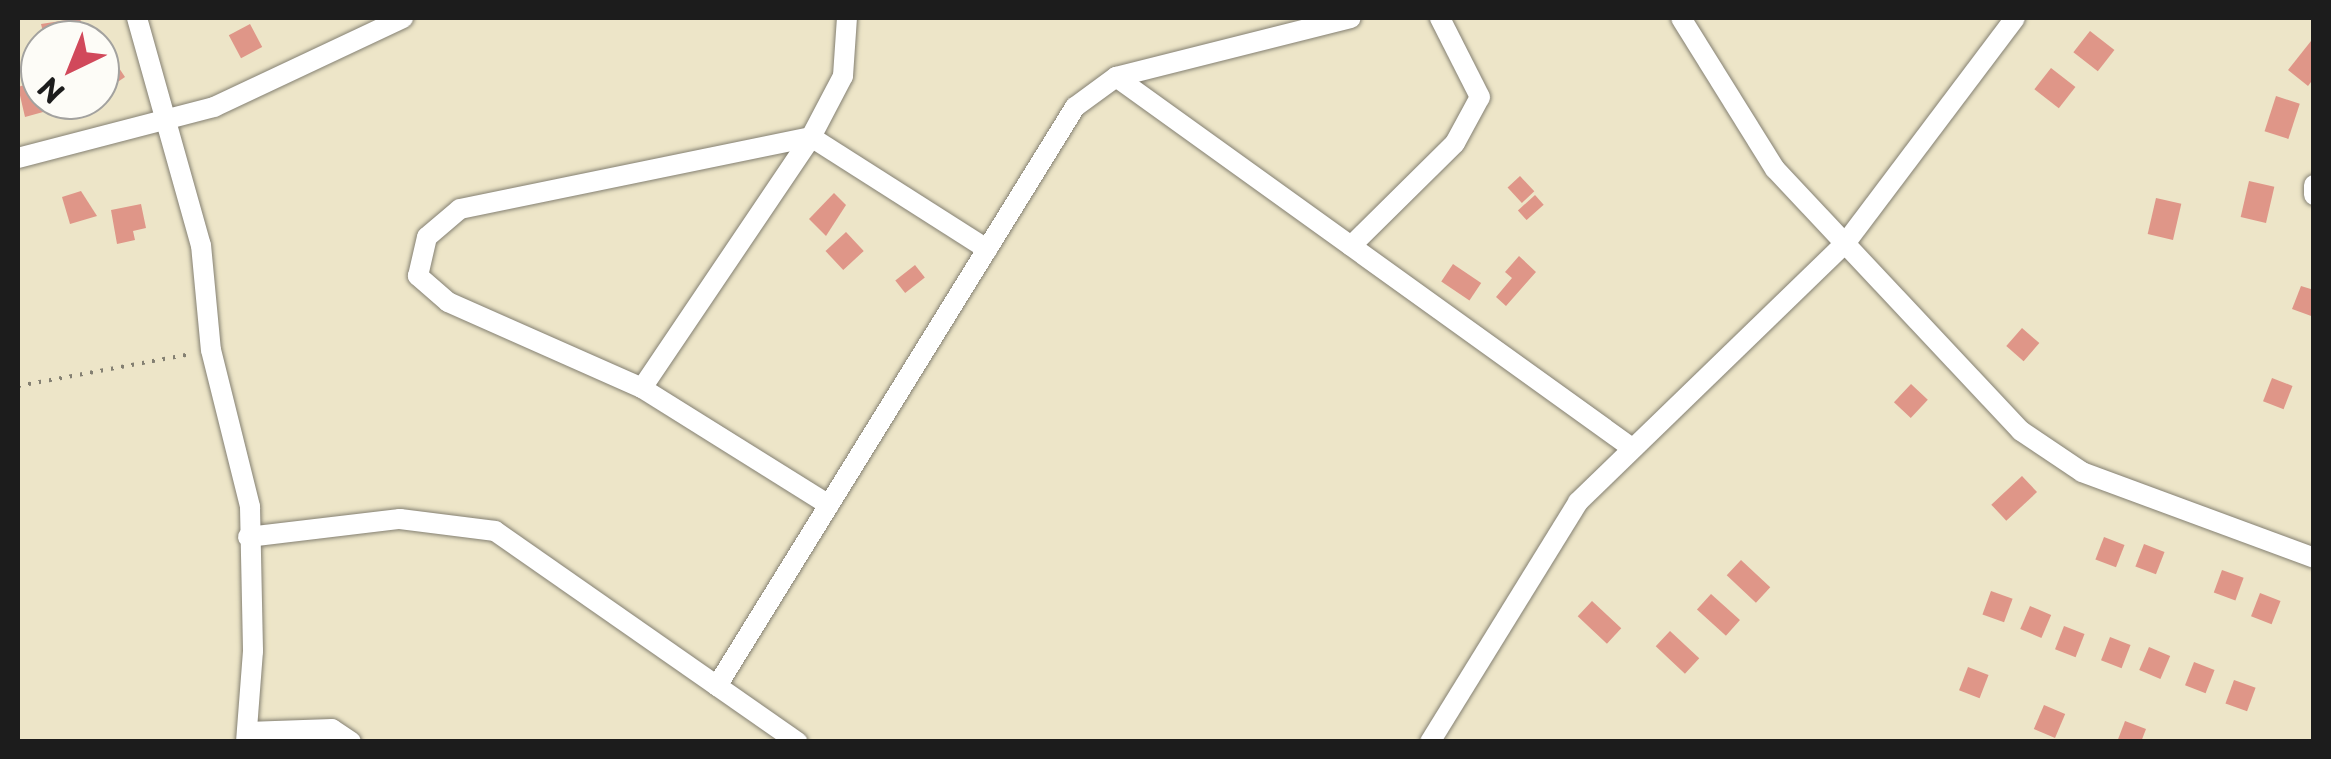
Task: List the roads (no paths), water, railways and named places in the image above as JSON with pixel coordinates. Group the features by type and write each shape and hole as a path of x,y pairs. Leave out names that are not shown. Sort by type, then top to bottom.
{"street":[{"path":"137,18 170,120 201,245 211,350 250,507 253,651 246,737 332,730 351,742"},
{"path":"18,158 214,107 403,18"},
{"path":"642,388 811,137 843,76 847,18"},
{"path":"717,686 1074,107 1116,76 1351,18"},
{"path":"1351,246 1455,143 1480,98 1440,18"},
{"path":"1681,18 1775,169 1847,241 2021,431 2082,472 2314,558"},
{"path":"1430,742 1566,518 1632,448 1847,241 2015,18"},
{"path":"1116,76 1632,448"},
{"path":"829,505 642,388 448,302 418,276 427,237 460,210 811,137 987,249"},
{"path":"2314,185 2314,195"},
{"path":"248,537 400,520 495,531 798,742"}]}
